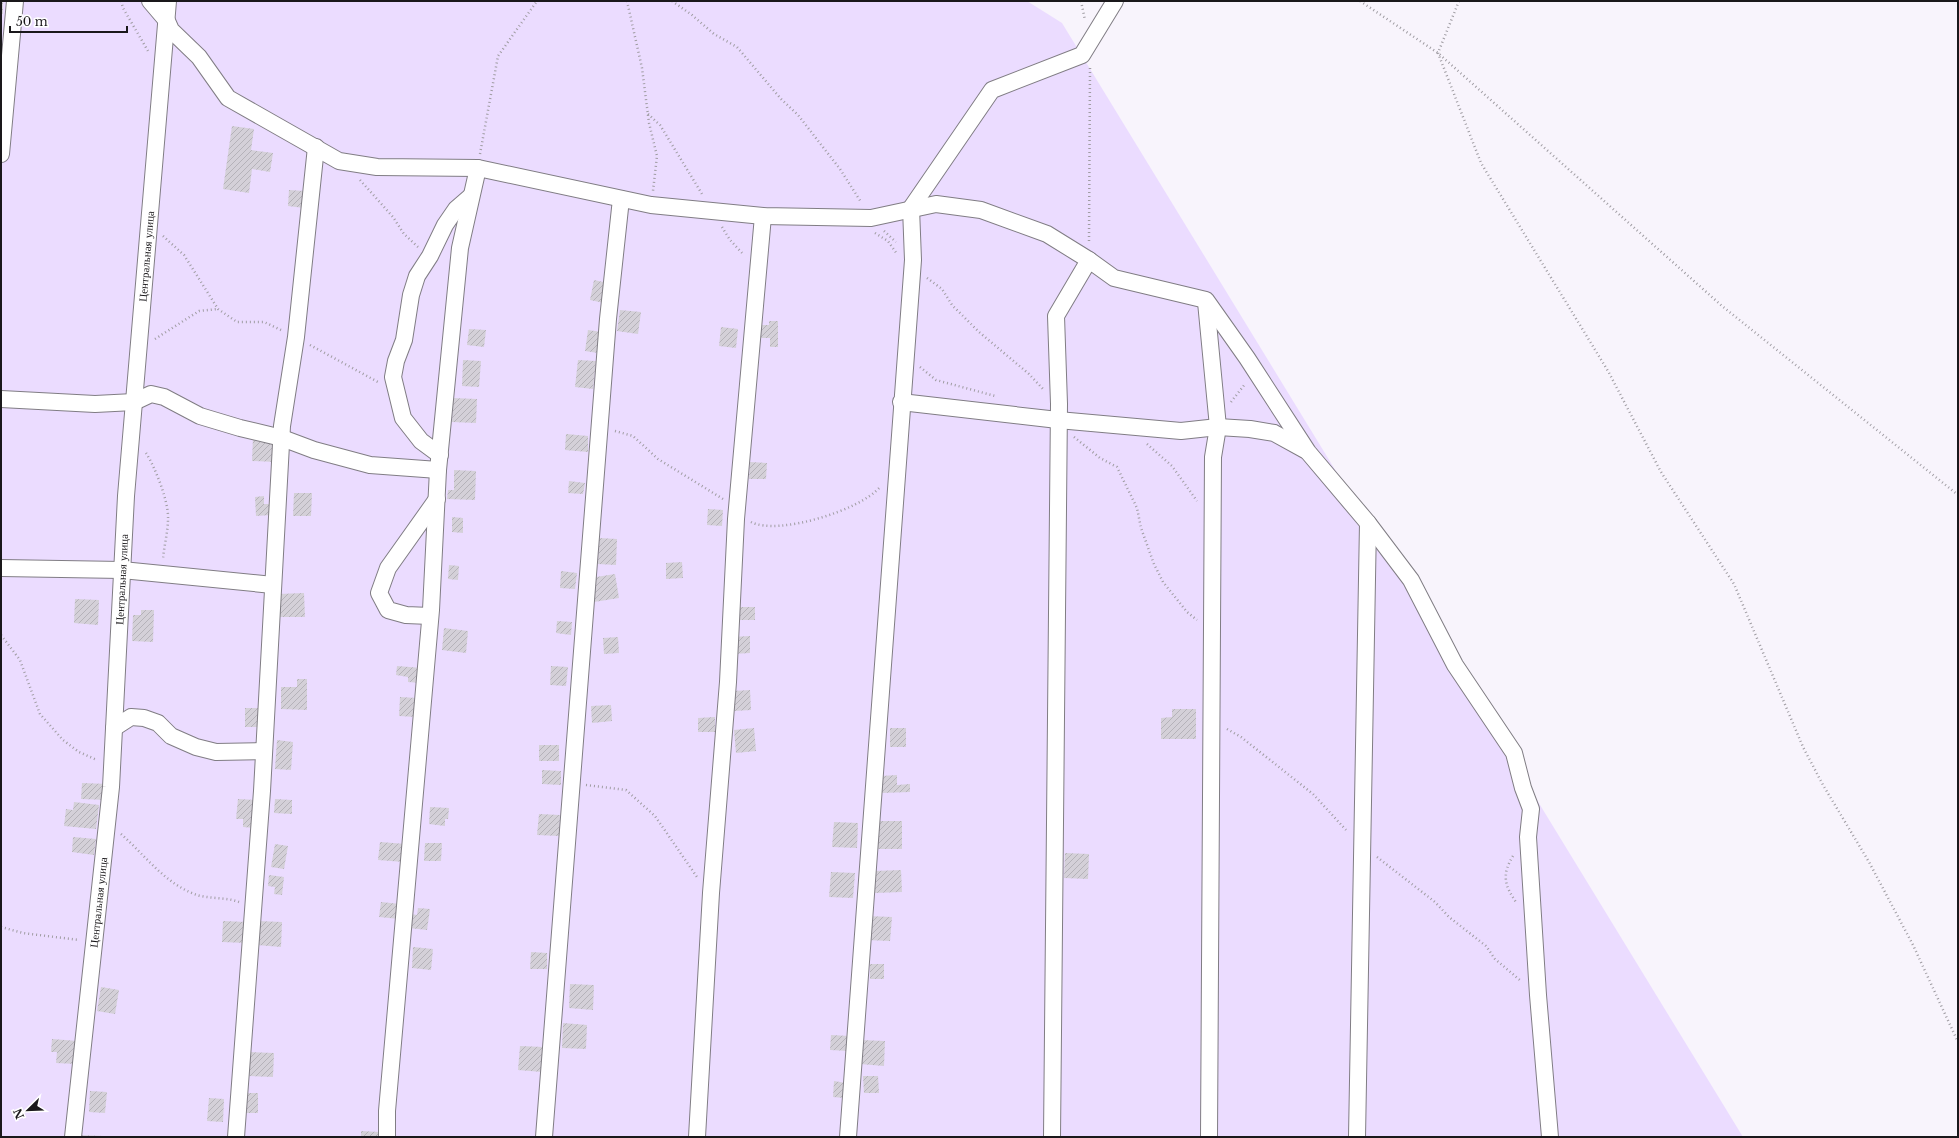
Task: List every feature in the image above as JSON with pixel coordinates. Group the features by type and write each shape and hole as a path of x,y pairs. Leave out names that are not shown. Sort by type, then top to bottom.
{"street":[{"path":"1,154 15,1"},
{"path":"150,1 167,21 171,30 199,57 228,98 339,161 377,167 478,168 651,205 873,225 912,208 936,204 981,210 1046,234 1089,260 1114,278 1206,300 1255,370 1308,452 1368,523 1410,580 1455,665 1514,754 1523,788 1531,809 1528,837 1538,995 1550,1137"},
{"name":"Центральная улица","path":"73,1137 108,819 131,431 168,1"},
{"path":"167,21 178,1"},
{"path":"848,1137 906,343 906,260 912,208 992,90 1082,55 1115,1"},
{"path":"236,1137 264,751 282,438 296,337 316,147"},
{"path":"387,1137 387,1111 430,616 439,462 460,248 478,168"},
{"path":"439,462 404,418 393,377 396,361 404,340 410,295 417,276 430,256 445,225 456,209 471,196"},
{"path":"544,1137 600,427 620,199"},
{"path":"697,1137 711,893 728,682 737,511 763,216"},
{"path":"1052,1137 1059,404 1056,316 1089,260"},
{"path":"1206,300 1218,427 1213,458 1209,1137"},
{"path":"1,398 95,404 134,402 150,394 164,397 200,416 240,428 282,438 314,450 370,465 439,462"},
{"path":"901,402 1058,420 1181,431 1218,427 1250,429 1274,433 1308,452"},
{"path":"430,616 406,615 388,610 379,593 388,568 437,499"},
{"path":"1357,1137 1368,523"},
{"path":"1,568 122,570 273,585"},
{"path":"114,728 131,718 144,718 158,723 171,736 196,747 216,752 264,751"}],"path":[{"path":"121,1 123,8 162,74"},
{"path":"478,168 498,56 537,1"},
{"path":"626,1 642,68 649,122 657,156 651,205"},
{"path":"672,1 692,14 714,34 737,47 781,98 798,115 852,187 873,225 906,260 942,289 952,305 979,332 1029,374 1059,404"},
{"path":"1360,1 1438,53 1722,306 1958,495"},
{"path":"1459,1 1438,53 1481,163 1608,371 1661,472 1734,584 1803,747 1823,785 1869,862 1909,938 1958,1042"},
{"path":"1089,260 1090,43"},
{"path":"359,179 393,217 404,234 422,252 430,256"},
{"path":"149,222 184,255 218,309 237,322 264,322 296,337 397,393"},
{"path":"873,225 898,244 906,260"},
{"path":"138,350 199,310 218,309"},
{"path":"906,343 915,363 936,380 997,396"},
{"path":"1230,405 1255,370"},
{"path":"1058,420 1079,442 1100,458 1117,467 1137,508 1141,528 1154,564 1164,582 1187,612 1211,632"},
{"path":"600,427 633,436 658,459 700,486 720,496 753,524 779,527 849,509 874,494 897,466"},
{"path":"131,431 152,462 163,491 169,518 160,574"},
{"path":"1145,442 1172,466 1200,508"},
{"path":"1,636 20,660 40,714 63,740 79,752 89,755 112,770"},
{"path":"572,784 626,790 654,816 693,873 711,893"},
{"path":"108,819 163,876 179,887 209,898 236,901 245,905 253,913"},
{"path":"1,927 23,933 61,939 81,940 95,938"}],"shaded area":[{"path":"1,1 1027,1 1062,23 1743,1137 1,1137"}],"building":[{"path":"1,1 3,1 3,14 1,14"},
{"path":"232,126 254,129 251,150 273,153 270,172 252,169 249,193 223,189"},
{"path":"289,190 305,191 304,208 288,206"},
{"path":"594,280 608,283 604,303 590,300"},
{"path":"620,310 641,312 638,334 617,331"},
{"path":"769,321 778,321 778,347 770,347 770,338 760,338 759,325 769,325"},
{"path":"721,327 738,329 736,348 719,346"},
{"path":"469,329 486,330 484,347 467,345"},
{"path":"588,330 602,332 598,353 585,351"},
{"path":"463,360 481,361 479,387 462,386"},
{"path":"578,360 596,361 593,389 575,387"},
{"path":"453,398 477,399 476,423 452,422"},
{"path":"566,434 588,436 588,452 565,450"},
{"path":"253,437 277,438 276,462 252,461"},
{"path":"750,462 767,463 766,479 749,479"},
{"path":"454,470 476,471 475,500 447,499 448,490 454,490"},
{"path":"569,481 585,483 583,494 568,493"},
{"path":"294,493 312,493 311,516 293,516"},
{"path":"264,496 264,504 270,504 271,515 256,516 255,497"},
{"path":"708,509 723,510 722,526 707,525"},
{"path":"452,517 463,518 463,533 452,532"},
{"path":"599,538 617,539 616,565 598,564"},
{"path":"682,562 683,578 666,579 666,563"},
{"path":"449,565 459,566 458,580 448,579"},
{"path":"561,571 577,573 575,589 560,588"},
{"path":"615,574 619,598 594,602 590,578"},
{"path":"304,593 305,617 279,617 279,594"},
{"path":"75,599 99,600 98,625 74,623"},
{"path":"736,607 755,607 755,620 736,620"},
{"path":"141,610 154,610 153,642 132,641 133,615 141,615"},
{"path":"557,621 572,622 571,635 556,633"},
{"path":"444,628 468,631 466,653 442,650"},
{"path":"750,636 750,653 733,654 732,637"},
{"path":"618,637 619,653 604,654 603,638"},
{"path":"397,666 422,668 421,683 408,682 408,677 396,675"},
{"path":"551,666 568,667 566,686 550,685"},
{"path":"297,679 307,679 307,710 281,709 281,687 297,687"},
{"path":"750,690 751,710 734,711 732,691"},
{"path":"400,697 417,698 416,717 399,716"},
{"path":"611,705 612,721 592,723 591,706"},
{"path":"245,708 261,708 261,727 245,727"},
{"path":"1172,709 1196,709 1196,739 1161,739 1161,718 1172,717"},
{"path":"715,717 715,732 698,732 698,718"},
{"path":"754,728 756,751 736,753 734,730"},
{"path":"890,728 906,728 906,747 890,747"},
{"path":"277,740 293,742 291,770 275,769"},
{"path":"539,745 559,745 559,761 539,761"},
{"path":"542,770 561,771 561,785 542,784"},
{"path":"897,775 897,785 910,784 910,792 882,793 881,776"},
{"path":"82,783 108,784 107,800 81,799"},
{"path":"238,799 256,800 254,828 243,827 243,819 236,819"},
{"path":"275,799 292,800 292,814 274,813"},
{"path":"74,802 99,805 96,829 64,826 66,809 73,810"},
{"path":"430,807 449,808 448,819 445,819 445,826 429,824"},
{"path":"539,814 560,815 559,836 537,835"},
{"path":"877,821 902,821 902,849 877,849"},
{"path":"834,822 858,823 857,848 832,847"},
{"path":"73,837 96,839 94,855 72,852"},
{"path":"380,842 406,844 404,862 378,860"},
{"path":"425,843 442,843 441,861 424,861"},
{"path":"275,844 288,846 284,869 271,867"},
{"path":"1065,853 1089,854 1088,879 1064,878"},
{"path":"901,870 902,892 875,893 874,871"},
{"path":"831,872 855,873 853,898 829,897"},
{"path":"269,875 284,877 282,895 274,894 275,887 268,886"},
{"path":"381,902 400,904 399,919 379,917"},
{"path":"418,908 430,909 427,930 409,928 411,914 417,915"},
{"path":"867,916 892,917 890,941 866,940"},
{"path":"223,921 247,922 246,943 222,942"},
{"path":"258,921 282,922 281,947 257,945"},
{"path":"413,947 433,949 431,970 412,968"},
{"path":"531,952 547,953 547,969 530,969"},
{"path":"870,964 884,964 884,979 870,979"},
{"path":"570,984 594,985 593,1010 569,1008"},
{"path":"101,987 119,990 115,1014 97,1011"},
{"path":"563,1023 587,1025 586,1049 562,1048"},
{"path":"831,1035 850,1036 849,1051 830,1050"},
{"path":"52,1039 78,1041 76,1064 56,1063 57,1052 51,1052"},
{"path":"861,1040 885,1041 884,1066 860,1064"},
{"path":"520,1046 544,1047 542,1072 518,1070"},
{"path":"249,1052 274,1053 273,1077 248,1076"},
{"path":"863,1076 878,1076 879,1093 864,1093"},
{"path":"834,1081 846,1083 844,1098 833,1097"},
{"path":"90,1091 107,1092 105,1113 89,1112"},
{"path":"246,1093 258,1093 258,1113 245,1113"},
{"path":"209,1098 224,1099 223,1122 207,1121"},
{"path":"361,1131 380,1132 380,1137 361,1137"},
{"path":"79,1135 104,1136 104,1137 79,1137"}]}
